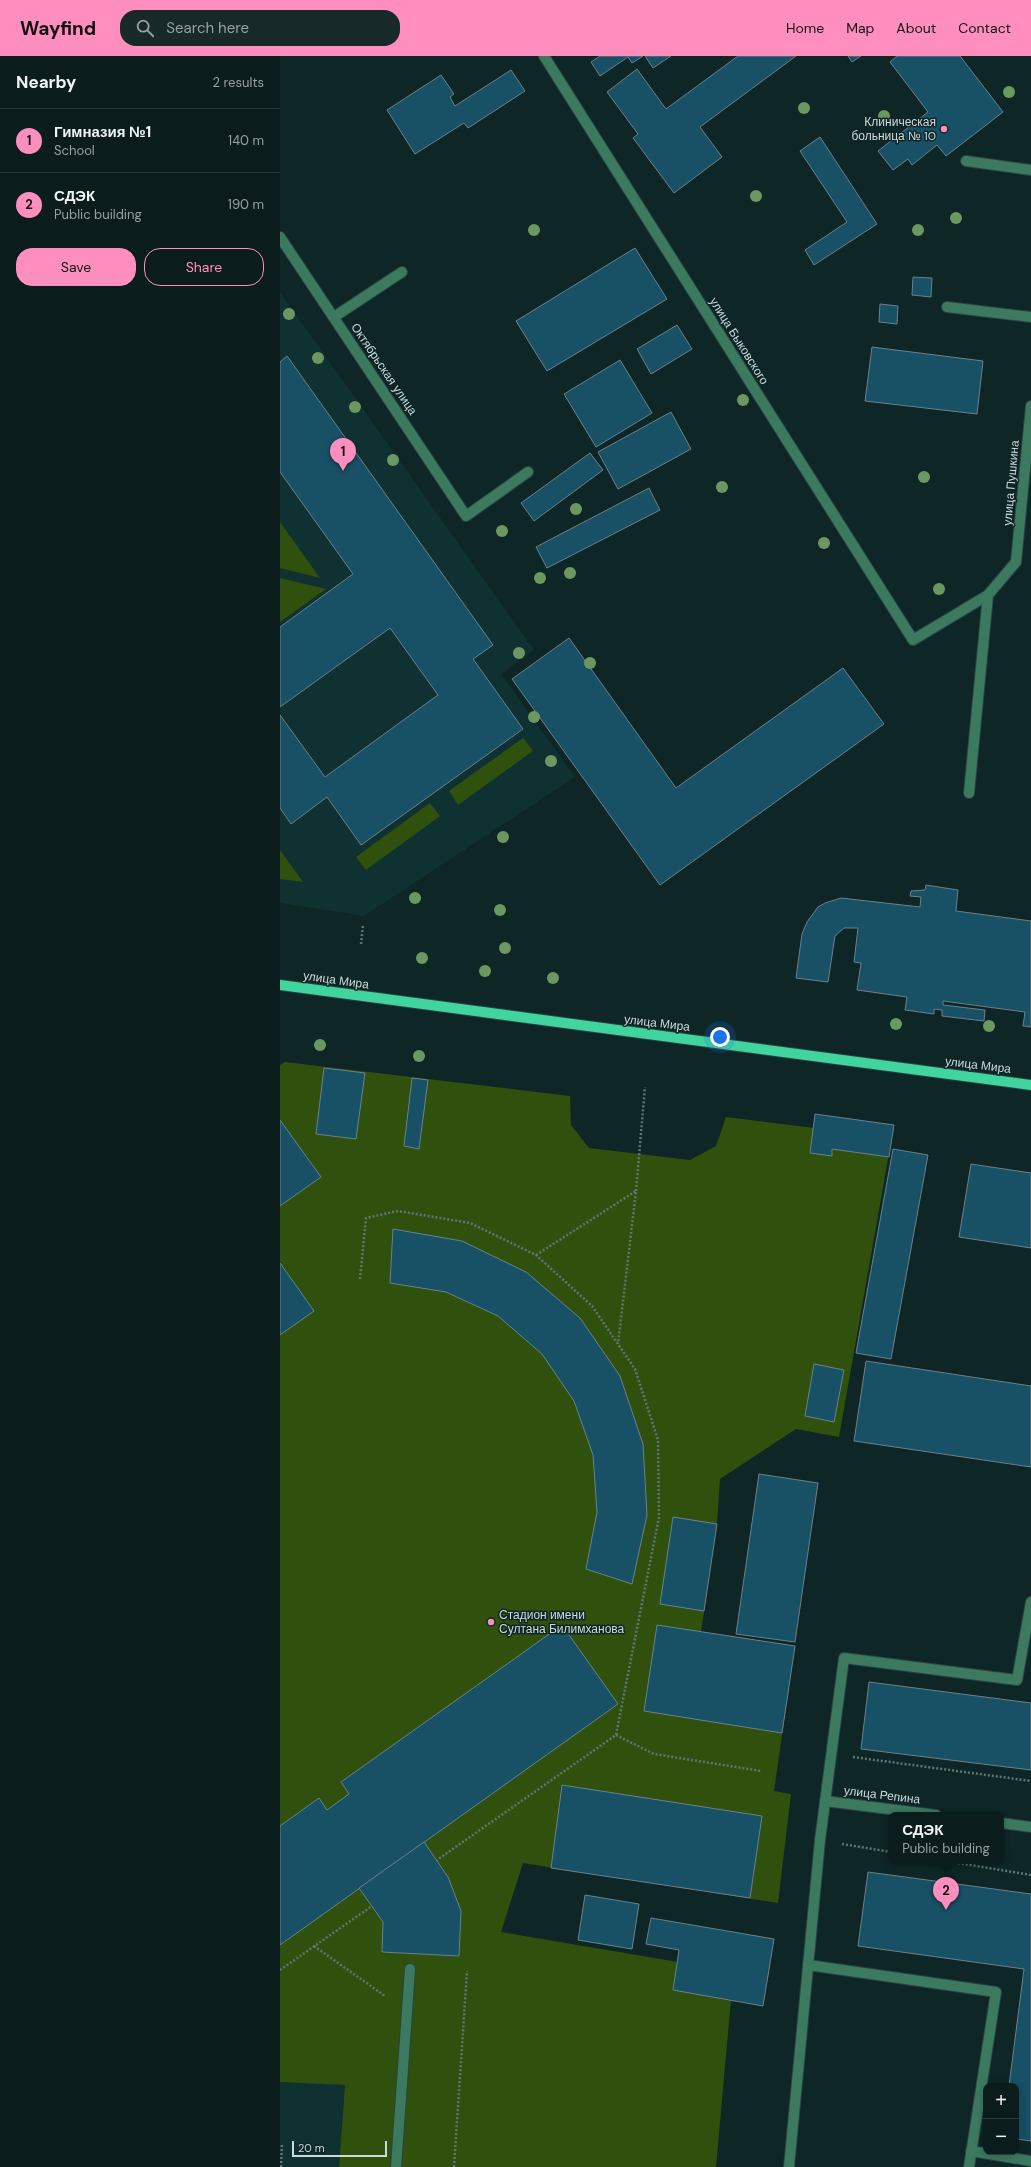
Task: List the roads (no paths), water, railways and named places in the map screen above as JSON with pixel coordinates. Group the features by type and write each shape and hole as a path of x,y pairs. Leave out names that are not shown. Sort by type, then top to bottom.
{"main road":[{"name":"улица Мира","path":"280,985 1031,1085"}],"street":[{"name":"улица Быковского","path":"544,56 913,640 988,595"},
{"path":"966,161 1031,170"},
{"name":"Октябрьская улица","path":"280,237 466,516 528,472"},
{"path":"334,318 402,272"},
{"path":"947,306 1031,318"},
{"name":"улица Пушкина","path":"988,595 1016,562 1031,406"},
{"path":"969,793 988,595"},
{"path":"789,2167 820,1840 844,1658 1018,1680 1031,1602"},
{"name":"улица Репина","path":"826,1802 911,1812"},
{"path":"1004,1823 1031,1827"},
{"path":"808,1965 996,1992 969,2167"},
{"path":"396,2167 410,1969"},
{"path":"971,2151 1031,2161"}],"place":[{"name":"Клиническая больница № 10","path":"944,129"},
{"name":"Гимназия №1","path":"343,471"},
{"name":"Стадион имени Султана Билимханова","path":"491,1622"},
{"name":"СДЭК","path":"946,1910"}]}
